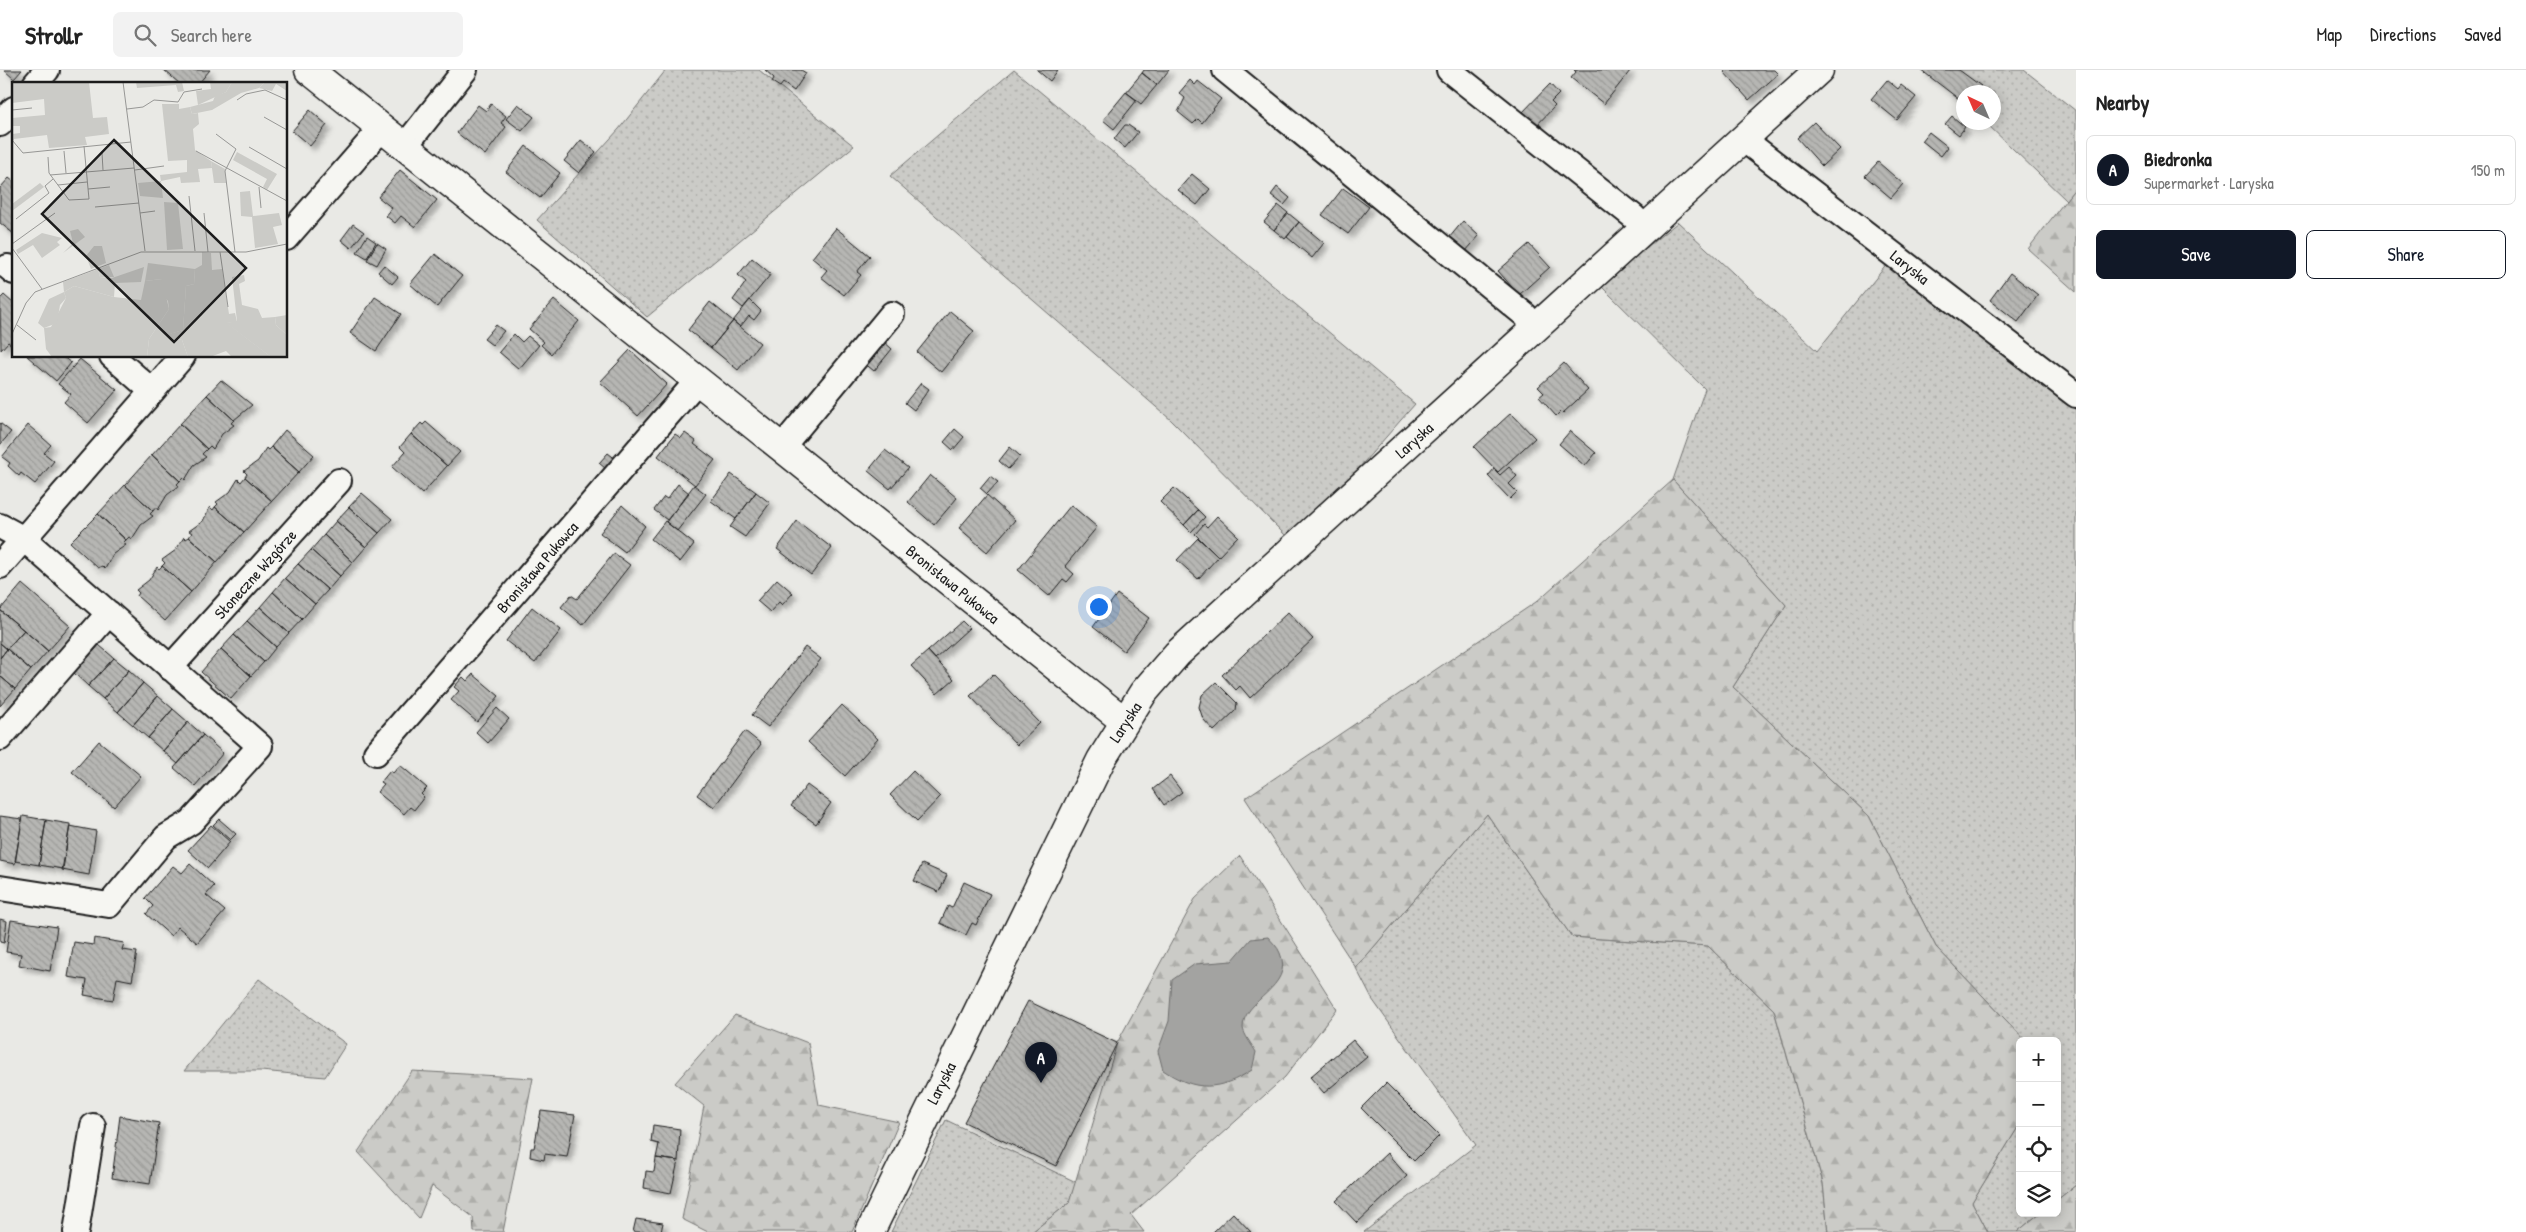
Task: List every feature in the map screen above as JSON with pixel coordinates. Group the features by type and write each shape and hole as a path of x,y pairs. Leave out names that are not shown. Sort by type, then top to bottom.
{"street":[{"path":"37,82 47,70"},
{"name":"Bronisława Pukowca","path":"310,70 1124,721"},
{"path":"405,146 465,70"},
{"path":"1225,70 1524,315 1536,328"},
{"path":"1449,70 1634,217 1646,229"},
{"name":"Laryska","path":"870,1232 1101,760 1124,721 1143,694 1177,654 1819,70"},
{"path":"0,124 12,110"},
{"path":"288,236 382,128"},
{"name":"Laryska","path":"1743,139 2076,395"},
{"path":"782,447 892,314"},
{"path":"114,358 152,391"},
{"path":"0,566 181,358"},
{"name":"Bronisława Pukowca","path":"376,753 698,380"},
{"name":"Słoneczne Wzgórze","path":"170,668 339,481"},
{"path":"0,526 24,539 260,746 191,822 166,837 109,905 0,888"},
{"path":"0,738 109,613"},
{"path":"76,1232 94,1126"}],"green space":[{"path":"666,70 759,70 854,146 647,317 537,220 619,129"},
{"path":"1014,70 1415,404 1293,543 1171,420 890,176"},
{"path":"1932,70 2024,70 2076,111 2076,187 2066,200 1993,130 2001,130 2001,85 1956,86"},
{"path":"2076,187 2076,292 2028,249"},
{"path":"1678,222 1817,351 1888,263 2076,402 2076,1185 2061,1197 2061,1037 2022,1037 1936,947 1869,816 1733,687 1786,605 1673,480 1705,389 1600,285"},
{"path":"1673,480 1786,605 1733,687 1869,816 1936,947 2022,1037 2016,1037 2016,1130 1972,1202 1988,1232 1828,1232 1823,1183 1774,1010 1708,946 1572,937 1487,814 1356,968 1245,798 1536,602"},
{"path":"1487,814 1572,937 1708,946 1774,1010 1823,1183 1828,1232 1364,1232 1476,1145 1372,999 1356,968"},
{"path":"1240,856 1337,1009 1285,1077 1131,1215 1144,1232 1032,1232 1069,1203 1117,1043 1195,899"},
{"path":"259,979 346,1044 325,1077 261,1071 184,1071"},
{"path":"735,1015 808,1043 819,1105 899,1122 852,1232 708,1232 682,1219 704,1106 675,1083"},
{"path":"412,1071 533,1078 503,1232 474,1232 473,1217 432,1186 419,1218 358,1152"},
{"path":"946,1120 1076,1182 1069,1203 1032,1232 891,1232"},
{"path":"2016,1130 2016,1217 2035,1217 2017,1232 1988,1232 1972,1202"},
{"path":"2076,1185 2076,1232 2017,1232 2035,1217 2061,1217 2061,1197"}],"shaded area":[{"path":"1268,937 1279,951 1283,965 1275,984 1250,1009 1245,1018 1243,1028 1246,1037 1256,1052 1252,1070 1229,1082 1208,1086 1186,1082 1163,1070 1158,1051 1169,1021 1172,980 1195,964 1232,961 1251,939"}],"building":[{"path":"4,70 22,70 14,79"},
{"path":"164,70 210,70 200,82 178,82"},
{"path":"765,70 801,70 806,73 794,91 783,83 780,87 772,82 774,78"},
{"path":"1037,70 1058,70 1050,81"},
{"path":"1144,70 1169,70 1157,85 1142,73"},
{"path":"1574,70 1630,71 1604,104 1571,78 1576,72"},
{"path":"1726,70 1774,70 1778,74 1749,100 1724,72"},
{"path":"1921,70 1959,70 1980,85 1956,85 1956,97"},
{"path":"1142,73 1157,85 1141,104 1126,92"},
{"path":"1190,80 1195,85 1198,81 1221,99 1202,123 1198,119 1193,124 1178,112 1185,98 1179,93"},
{"path":"1887,80 1898,89 1901,85 1916,97 1897,120 1871,99"},
{"path":"1550,84 1559,94 1551,102 1555,106 1534,128 1520,115"},
{"path":"1126,92 1137,100 1114,129 1103,120"},
{"path":"491,104 506,116 501,123 506,127 485,155 457,133 478,105 486,111"},
{"path":"518,104 534,117 522,131 506,119"},
{"path":"310,110 327,125 310,146 292,131"},
{"path":"1952,116 1956,119 1956,130 1963,130 1959,135 1945,124"},
{"path":"1814,122 1840,149 1822,166 1797,138"},
{"path":"1125,125 1138,132 1125,148 1114,139"},
{"path":"1929,132 1948,147 1941,156 1922,141"},
{"path":"581,140 596,152 579,173 564,161"},
{"path":"526,146 560,173 540,198 506,172"},
{"path":"1878,162 1903,184 1891,198 1865,176"},
{"path":"400,170 437,200 415,227 401,216 395,223 386,216 392,208 378,197"},
{"path":"1192,174 1210,189 1197,205 1178,190"},
{"path":"9,178 12,180 12,232 0,223 0,188"},
{"path":"1277,187 1290,198 1284,205 1271,195"},
{"path":"1343,188 1369,207 1348,234 1322,215"},
{"path":"1278,205 1288,213 1274,230 1264,222"},
{"path":"1288,213 1299,222 1285,239 1274,230"},
{"path":"1463,221 1479,236 1465,252 1449,238"},
{"path":"1299,222 1324,243 1312,258 1287,237"},
{"path":"353,224 364,232 351,248 341,240"},
{"path":"836,228 870,256 857,272 861,275 844,295 821,277 827,270 812,258"},
{"path":"367,236 376,242 367,258 357,252"},
{"path":"377,243 386,249 377,265 367,260"},
{"path":"1529,244 1550,267 1519,295 1498,271"},
{"path":"435,254 462,276 437,307 410,284"},
{"path":"752,258 771,274 743,308 733,300 746,282 738,275"},
{"path":"384,265 398,277 392,284 378,272"},
{"path":"2010,273 2038,295 2018,322 1990,300"},
{"path":"4,295 12,302 12,345 8,342 1,350 0,299"},
{"path":"375,297 401,314 376,351 350,333"},
{"path":"554,300 579,321 551,354 541,345 544,342 529,329"},
{"path":"750,300 761,311 754,320 749,316 740,327 733,321"},
{"path":"710,302 733,321 711,348 688,330"},
{"path":"950,311 974,331 941,372 917,352"},
{"path":"733,321 760,343 738,370 711,348"},
{"path":"496,325 504,331 492,345 484,339"},
{"path":"514,334 522,342 528,336 539,345 519,369 499,352"},
{"path":"882,340 892,349 874,371 863,362"},
{"path":"630,350 667,384 638,416 600,382"},
{"path":"29,358 65,358 71,363 56,381"},
{"path":"80,359 117,390 88,423 64,402 71,394 58,384"},
{"path":"1564,363 1588,390 1563,413 1561,411 1556,416 1539,397 1544,393 1538,387"},
{"path":"221,380 252,405 234,420 207,395"},
{"path":"921,383 929,389 914,410 905,403"},
{"path":"207,395 234,420 231,423 234,425 222,434 213,449 210,446 207,449 180,424"},
{"path":"1511,413 1535,438 1498,472 1474,447"},
{"path":"426,422 460,452 447,466 411,434 421,423 423,425"},
{"path":"0,423 11,432 0,445"},
{"path":"180,424 207,449 202,454 206,457 194,465 185,480 183,478 180,481 152,455"},
{"path":"28,425 51,445 44,453 54,461 35,484 21,473 19,476 8,466 10,463 2,457"},
{"path":"955,429 964,437 953,450 944,442"},
{"path":"285,430 314,455 299,472 271,447"},
{"path":"1570,431 1596,453 1585,466 1559,444"},
{"path":"685,433 696,441 694,444 715,460 695,485 658,456 675,434 681,438"},
{"path":"411,434 447,466 422,494 392,467 405,452 400,447"},
{"path":"271,447 299,472 272,501 245,477 247,474 244,471 258,461 266,448 268,450"},
{"path":"1010,447 1020,456 1008,469 999,461"},
{"path":"885,450 908,468 890,489 868,471"},
{"path":"608,453 621,463 612,474 599,463"},
{"path":"152,455 180,481 177,484 179,486 167,495 158,510 156,507 153,511 125,485"},
{"path":"1509,467 1517,476 1509,484 1517,492 1510,499 1488,476 1494,469 1500,475"},
{"path":"731,474 756,492 736,519 711,501"},
{"path":"930,475 957,498 934,525 908,502"},
{"path":"990,476 998,482 987,494 980,488"},
{"path":"245,477 272,501 244,532 215,507 218,504 216,502 230,492 238,479 241,482"},
{"path":"678,484 689,493 667,520 654,510 664,497 667,499"},
{"path":"125,485 153,511 150,514 153,516 141,525 132,539 129,537 126,540 98,514"},
{"path":"694,485 706,494 677,531 666,522"},
{"path":"1174,488 1198,510 1184,525 1160,502"},
{"path":"756,492 770,503 745,537 730,527"},
{"path":"362,493 392,519 379,533 349,507"},
{"path":"987,495 1015,520 987,552 959,528"},
{"path":"622,505 645,526 625,552 600,533"},
{"path":"1071,505 1097,527 1065,566 1074,574 1067,582 1063,579 1049,596 1018,570"},
{"path":"210,507 213,510 215,507 244,532 217,562 189,537 192,533 189,531 203,521"},
{"path":"349,507 379,533 366,547 336,521"},
{"path":"1198,510 1205,517 1191,532 1184,525"},
{"path":"98,514 126,540 123,543 126,545 113,554 105,569 102,566 98,568 70,542"},
{"path":"1217,516 1238,536 1218,557 1195,534 1204,524 1207,527"},
{"path":"336,521 366,547 353,562 324,535"},
{"path":"665,521 694,544 680,562 651,539"},
{"path":"797,521 832,548 811,575 777,549"},
{"path":"324,535 353,562 340,576 311,550"},
{"path":"184,537 186,539 189,537 217,562 191,592 162,566 165,563 162,560 176,550"},
{"path":"1198,538 1218,557 1198,579 1177,560"},
{"path":"311,550 340,576 328,590 298,564"},
{"path":"614,553 630,565 583,625 561,607 571,595 577,599"},
{"path":"298,564 328,590 315,604 285,578"},
{"path":"162,566 191,592 165,621 137,596 139,593 136,590 149,580 157,567 159,569"},
{"path":"285,578 315,604 302,619 273,592"},
{"path":"777,579 793,593 782,605 779,602 770,612 757,601"},
{"path":"22,584 70,626 48,651 0,610"},
{"path":"273,592 302,619 289,633 260,607"},
{"path":"1117,594 1149,618 1124,651 1093,627"},
{"path":"260,607 289,633 276,647 247,621"},
{"path":"532,607 561,630 535,663 506,641"},
{"path":"0,610 24,630 7,649 0,643"},
{"path":"1288,612 1313,639 1250,698 1240,686 1236,690 1222,675"},
{"path":"247,621 276,647 264,662 234,635"},
{"path":"962,621 969,628 935,659 928,651"},
{"path":"24,630 48,651 31,670 7,649"},
{"path":"234,635 264,662 251,676 221,649"},
{"path":"0,643 7,649 0,658"},
{"path":"99,645 114,658 88,686 74,673"},
{"path":"805,647 821,659 768,727 752,715"},
{"path":"7,649 31,670 15,689 0,676 0,658"},
{"path":"221,649 251,676 231,699 201,672"},
{"path":"928,651 954,679 937,694 911,666"},
{"path":"114,658 129,670 103,699 88,686"},
{"path":"129,670 143,683 118,712 103,699"},
{"path":"473,674 499,696 477,722 451,700 459,691 454,687 463,677 467,681"},
{"path":"993,674 1040,723 1017,745 970,696"},
{"path":"0,676 15,689 0,706"},
{"path":"1216,682 1237,703 1236,710 1214,731 1203,719 1199,707 1202,695"},
{"path":"143,683 158,696 133,725 118,712"},
{"path":"158,696 173,709 148,738 133,725"},
{"path":"842,705 878,739 845,776 808,742"},
{"path":"497,708 509,719 488,743 476,732"},
{"path":"173,709 188,722 163,751 148,738"},
{"path":"188,722 203,735 178,764 163,751"},
{"path":"745,731 761,744 714,807 697,795"},
{"path":"203,735 223,753 195,786 174,768"},
{"path":"99,741 141,776 114,807 72,772"},
{"path":"400,765 427,788 421,794 424,797 414,810 410,807 404,814 377,792 384,784 381,782 390,771 393,773"},
{"path":"913,771 940,797 917,821 890,795"},
{"path":"1170,776 1182,792 1164,805 1153,789"},
{"path":"807,785 831,803 816,824 791,806"},
{"path":"0,816 22,819 15,864 0,861"},
{"path":"23,816 46,820 39,865 15,861"},
{"path":"219,819 236,834 230,840 213,825"},
{"path":"46,820 70,824 63,869 39,865"},
{"path":"211,825 230,842 208,868 188,850"},
{"path":"70,826 96,831 89,875 62,870"},
{"path":"190,864 214,886 206,895 225,911 197,943 178,927 171,936 146,914 153,906 145,898 173,866 182,873"},
{"path":"922,864 947,875 939,892 914,881"},
{"path":"964,882 990,894 976,925 972,923 966,935 940,923 948,906 952,908"},
{"path":"0,919 7,921 4,943 0,942"},
{"path":"11,920 57,927 50,971 19,965 21,954 6,952"},
{"path":"94,938 124,943 122,950 137,952 132,981 117,978 113,1000 84,995 87,980 68,977 74,942 93,945"},
{"path":"1028,1001 1117,1043 1056,1166 964,1122"},
{"path":"1353,1040 1367,1057 1324,1093 1310,1077"},
{"path":"1386,1083 1439,1136 1414,1161 1361,1108"},
{"path":"541,1111 575,1115 567,1157 545,1154 544,1160 530,1157 531,1148 534,1148"},
{"path":"120,1116 159,1123 150,1184 112,1178"},
{"path":"653,1125 680,1129 678,1161 656,1158 659,1144 651,1142"},
{"path":"1387,1153 1407,1176 1357,1223 1336,1201"},
{"path":"656,1158 678,1161 671,1193 644,1188 646,1171 654,1172"},
{"path":"1233,1213 1251,1232 1213,1232"},
{"path":"636,1219 663,1223 661,1232 633,1232"}],"place":[{"name":"Biedronka","path":"1041,1083"}]}
